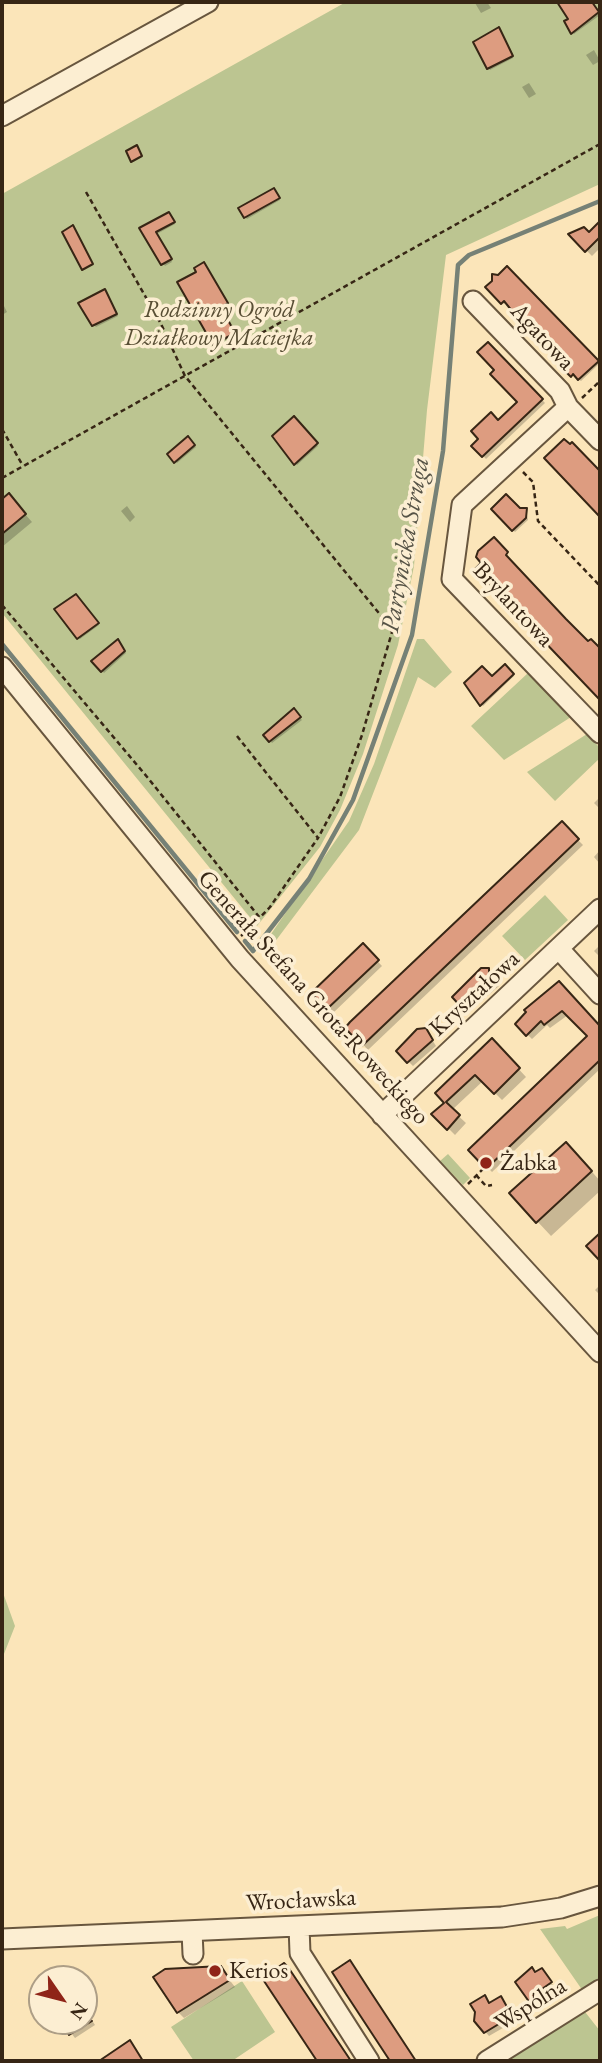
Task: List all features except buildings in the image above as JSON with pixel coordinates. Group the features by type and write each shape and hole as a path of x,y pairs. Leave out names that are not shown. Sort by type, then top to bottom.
{"street":[{"path":"2,116 208,2"},
{"name":"Agatowa","path":"474,300 573,405 600,440"},
{"name":"Brylantowa","path":"573,405 462,505 452,579 600,733"},
{"name":"Generała Stefana Grota-Roweckiego","path":"2,667 229,946 600,1352"},
{"name":"Kryształowa","path":"382,1115 600,909"},
{"path":"559,949 600,993"},
{"name":"Wrocławska","path":"2,1939 502,1917 561,1908 600,1896"},
{"path":"299,1926 300,1954 369,2061"},
{"path":"191,1931 192,1954"},
{"name":"Wspólna","path":"487,2061 600,1990"}],"path":[{"path":"2,478 600,144"},
{"path":"86,192 161,324 185,376 392,632 362,735 340,797 318,838 260,918 229,946"},
{"path":"573,405 600,381"},
{"path":"2,429 23,467"},
{"path":"519,468 533,482 538,521 600,586"},
{"path":"2,605 148,778 260,918"},
{"path":"237,736 318,838"},
{"path":"242,915 251,927"},
{"path":"463,1188 485,1167"},
{"path":"477,1175 486,1186 492,1185"}],"green space":[{"name":"Rodzinny Ogród Działkowy Maciejka","path":"346,2 600,2 600,184 446,255 427,410 414,566 398,645 363,754 340,810 320,847 257,926 2,613 2,194"},
{"path":"417,639 424,639 452,672 435,688 418,677 359,830 265,955 260,950 349,821 374,764"},
{"path":"528,673 571,717 504,760 471,726"},
{"path":"587,734 600,748 600,758 555,801 527,772"},
{"path":"545,895 568,920 525,960 502,936"},
{"path":"448,1154 470,1178 463,1185 440,1161"},
{"path":"2,1590 15,1626 2,1659"},
{"path":"600,1915 600,1984 585,1994 540,1929 565,1926 567,1929"},
{"path":"242,1981 275,2032 232,2061 194,2061 171,2027"},
{"path":"582,2008 600,2031 600,2061 499,2061"}],"waterway":[{"name":"Partynicka Struga","path":"245,941 253,951 309,879 353,800 412,635 443,451 458,265 469,255 600,201"},
{"path":"2,644 237,932"}],"place":[{"name":"Żabka","path":"486,1163"},
{"name":"Kerios","path":"215,1971"}]}
